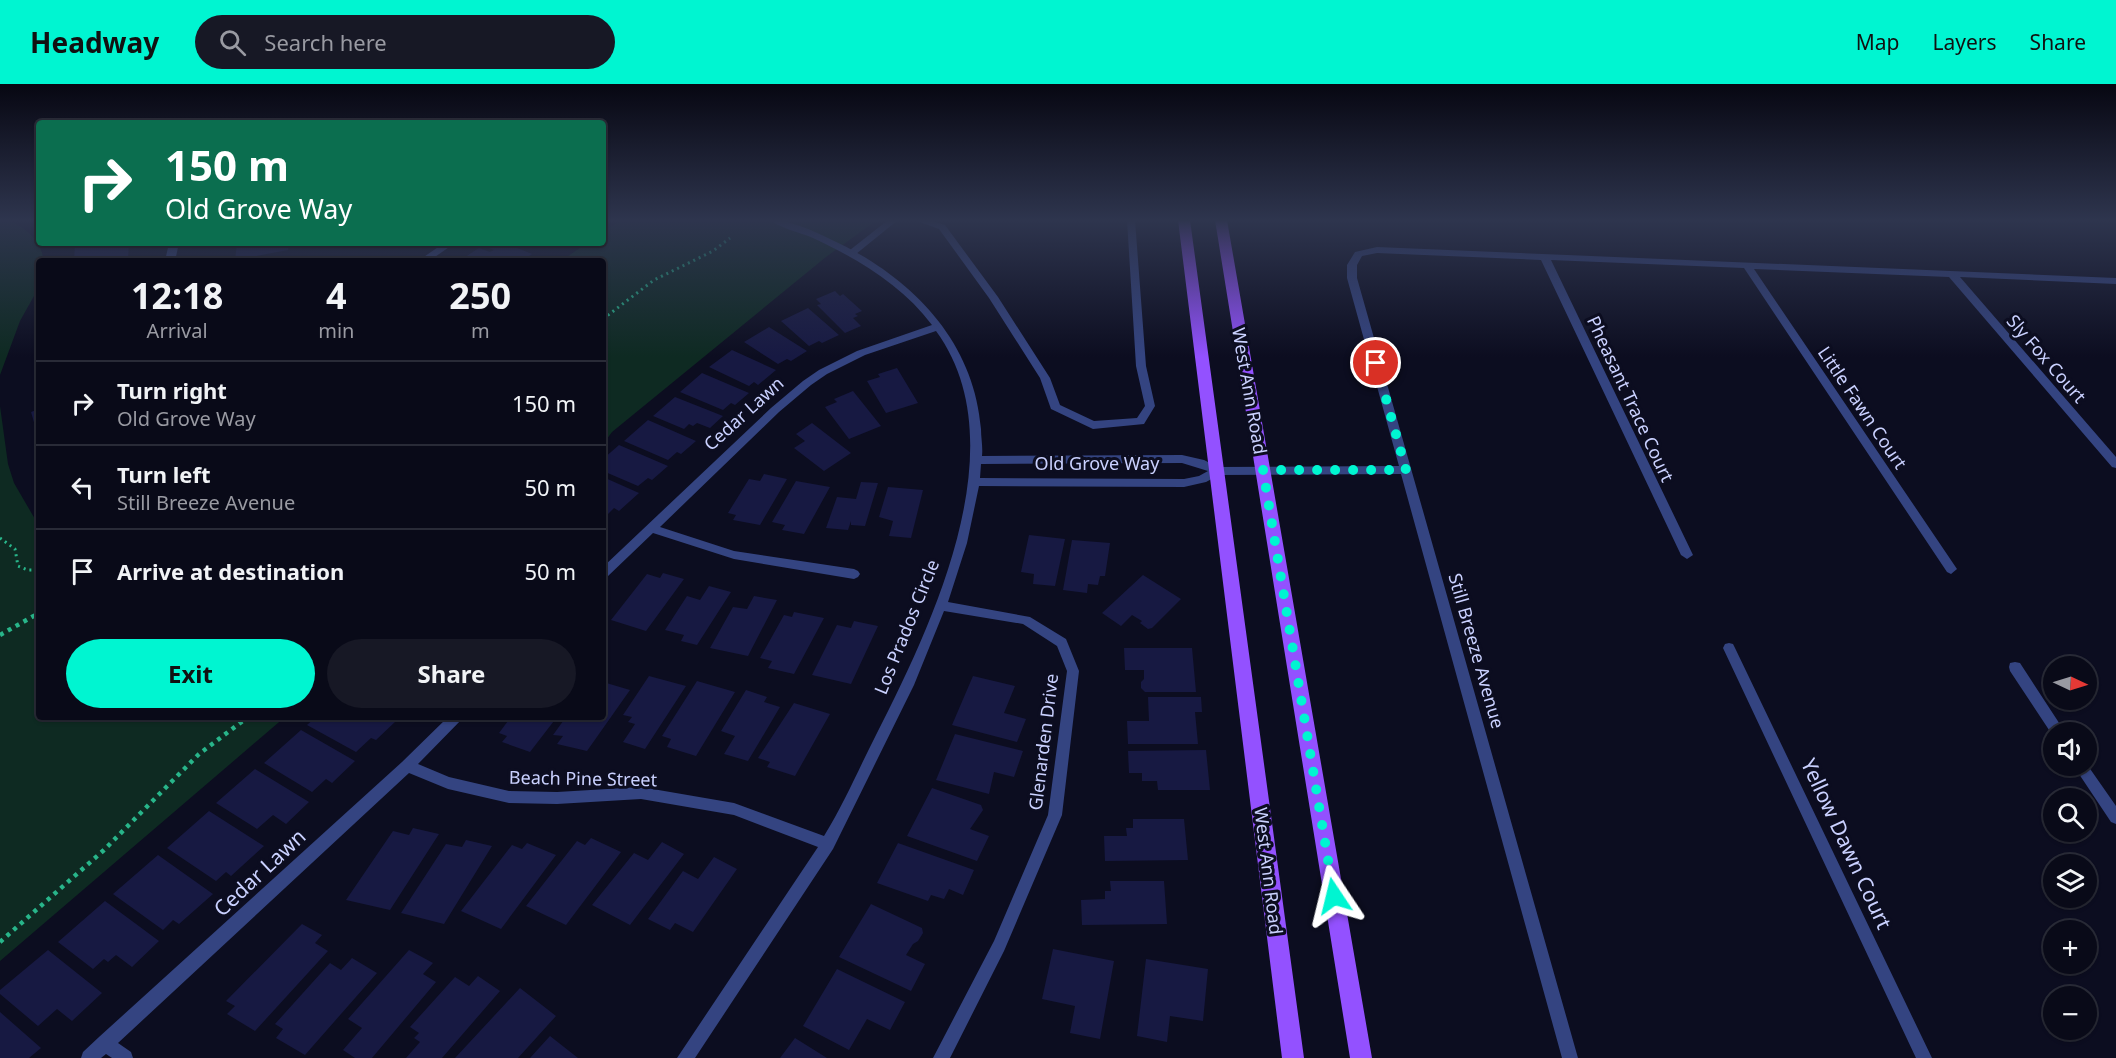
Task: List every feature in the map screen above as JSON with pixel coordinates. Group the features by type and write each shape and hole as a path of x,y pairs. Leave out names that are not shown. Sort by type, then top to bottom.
{"main road":[{"name":"West Ann Road","path":"1190,265 1293,1058"},
{"name":"West Ann Road","path":"1229,265 1361,1058"}],"street":[{"name":"Los Prados Circle","path":"685,1058 828,844 884,734 940,606 965,526 976,460 976,425 970,393 954,350 939,326 904,288 872,265"},
{"path":"972,265 1045,378 1055,407 1093,425 1140,421 1150,406 1141,366 1134,265"},
{"name":"Still Breeze Avenue","path":"1352,265 1352,278 1570,1058"},
{"name":"Pheasant Trace Court","path":"1549,265 1687,555"},
{"name":"Little Fawn Court","path":"1747,265 1951,570"},
{"path":"1776,265 2116,281"},
{"name":"Sly Fox Court","path":"1952,274 2116,465"},
{"name":"Cedar Lawn","path":"606,571 807,383 861,353 939,326"},
{"name":"Old Grove Way","path":"976,460 1182,459 1200,463 1217,471 1406,470"},
{"name":"Old Grove Way","path":"974,482 1184,483 1202,479 1217,471"},
{"path":"650,528 734,555 854,574"},
{"name":"Glenarden Drive","path":"940,606 1026,620 1062,643 1073,670 1055,815 999,946 940,1058"},
{"name":"Yellow Dawn Court","path":"1729,648 1924,1058"},
{"path":"2015,667 2051,722"},
{"name":"Cedar Lawn","path":"89,1058 407,766 454,720"},
{"name":"Beach Pine Street","path":"407,766 468,789 509,797 557,798 641,793 734,809 828,844"},
{"path":"2087,776 2116,818"},
{"path":"105,1043 125,1058"}],"path":[{"path":"606,317 654,280 684,265"},
{"path":"0,538 15,549 18,566 27,570 36,570"},
{"path":"0,635 36,615"},
{"path":"0,942 104,850 199,754 244,720"}],"green space":[{"path":"0,265 36,265 36,292 20,321 0,375"},
{"path":"606,265 816,265 612,432 606,440"},
{"path":"0,406 8,464 14,483 36,521 36,720 281,720 0,961"}],"building":[{"path":"835,291 840,296 843,294 862,311 855,314 858,316 853,318 861,326 845,333 817,305 821,304 816,299"},
{"path":"808,308 839,335 809,346 781,321"},
{"path":"769,327 807,351 791,361 787,359 778,364 744,342"},
{"path":"732,350 776,370 758,385 754,382 749,386 709,367"},
{"path":"897,368 918,403 886,413 867,381 880,377 878,374"},
{"path":"702,373 749,393 735,405 731,403 723,410 680,392"},
{"path":"853,391 881,426 849,439 825,407 837,402 834,399"},
{"path":"675,397 723,416 710,428 697,423 693,426 689,424 684,429 653,416"},
{"path":"36,410 36,429 31,412"},
{"path":"648,420 696,441 681,454 677,452 668,460 624,441"},
{"path":"812,423 851,453 824,471 794,448 805,441 796,434"},
{"path":"619,445 668,466 652,480 648,478 638,486 606,472 606,456"},
{"path":"764,474 787,479 760,525 733,520 736,515 728,513 749,479 760,481"},
{"path":"606,478 639,493 619,511 614,508 606,513"},
{"path":"796,481 830,487 804,534 782,530 785,525 772,522"},
{"path":"861,482 878,483 865,526 851,525 851,521 848,530 826,528 837,497 856,499"},
{"path":"888,487 923,490 911,538 889,536 893,521 879,517"},
{"path":"1029,535 1065,539 1055,586 1033,584 1034,574 1021,572"},
{"path":"1072,540 1110,543 1105,576 1100,576 1098,585 1088,584 1087,593 1063,590"},
{"path":"663,573 684,579 646,631 611,620 647,574 660,578"},
{"path":"1143,575 1181,599 1152,628 1148,629 1140,623 1142,621 1132,615 1121,626 1102,613"},
{"path":"709,586 731,592 697,645 681,641 684,635 665,630 687,596 700,600"},
{"path":"754,596 777,600 748,656 710,648 733,607 747,609"},
{"path":"794,612 824,618 794,674 768,668 772,661 760,658 784,615 792,617"},
{"path":"854,621 878,626 851,684 812,675 837,625 851,628"},
{"path":"1124,648 1192,648 1196,692 1145,692 1141,688 1144,670 1125,670"},
{"path":"649,676 686,686 645,749 623,742 635,724 628,722 632,717 623,715"},
{"path":"973,676 1015,686 1004,713 1026,719 1017,742 952,725"},
{"path":"697,681 735,692 696,756 667,747 671,739 662,736"},
{"path":"606,683 630,690 587,751 557,744 563,736 553,735 564,720 606,720"},
{"path":"746,690 767,697 764,702 780,707 748,761 724,754 735,736 721,731"},
{"path":"1148,697 1201,697 1202,712 1195,712 1198,744 1128,744 1127,721 1149,721"},
{"path":"794,703 830,714 795,776 767,767 770,762 758,758"},
{"path":"313,720 396,721 376,740 371,738 356,752 307,725"},
{"path":"509,720 555,720 530,752 502,742 507,736 499,733"},
{"path":"301,730 355,761 332,783 326,779 312,792 264,763"},
{"path":"955,734 1023,751 1014,777 994,772 989,794 936,780"},
{"path":"1206,750 1210,790 1158,790 1157,781 1142,781 1142,773 1129,773 1128,751"},
{"path":"255,769 309,802 286,824 273,815 257,829 216,803"},
{"path":"932,788 981,805 983,810 970,829 989,836 977,861 907,836"},
{"path":"209,811 264,846 231,876 226,872 216,881 167,848"},
{"path":"1133,819 1184,819 1188,860 1105,861 1104,836 1127,836 1126,828 1133,828"},
{"path":"413,828 439,834 390,910 346,900 393,831 409,835"},
{"path":"591,838 621,852 566,925 526,906 577,841 585,845"},
{"path":"466,840 492,846 444,924 401,913 446,844 462,847"},
{"path":"662,842 684,854 630,925 592,905 634,853 648,860"},
{"path":"527,843 556,855 501,929 461,911 512,845 522,849"},
{"path":"898,843 974,870 963,895 949,889 944,899 931,895 928,901 877,883"},
{"path":"158,855 213,894 179,924 173,920 163,930 113,894"},
{"path":"714,857 737,869 693,932 675,923 670,930 648,919 683,871 698,879"},
{"path":"1110,881 1164,881 1167,924 1082,925 1081,900 1105,899 1105,891 1111,891"},
{"path":"105,901 159,941 132,967 116,955 108,962 104,959 93,969 58,942"},
{"path":"871,904 922,928 923,933 906,955 925,964 911,991 839,957"},
{"path":"302,924 322,935 315,943 328,951 255,1031 227,1014 235,1006 226,1001"},
{"path":"1053,949 1114,961 1100,1039 1070,1033 1075,1006 1042,999"},
{"path":"48,950 102,993 72,1021 57,1009 38,1026 0,994 0,990"},
{"path":"409,950 433,963 423,974 436,982 372,1058 355,1058 343,1050 362,1028 348,1019"},
{"path":"352,958 377,973 305,1055 276,1038 283,1029 275,1024 330,963 341,970"},
{"path":"1146,959 1208,969 1203,1021 1170,1016 1167,1042 1137,1036"},
{"path":"837,969 905,1002 890,1030 867,1019 849,1050 803,1026"},
{"path":"478,976 500,991 442,1058 406,1058 420,1042 414,1038 419,1033 410,1027 455,977 469,986"},
{"path":"520,988 556,1016 518,1058 455,1058"},
{"path":"0,1012 41,1048 29,1058 0,1058"},
{"path":"550,1036 578,1058 530,1058"},
{"path":"795,1038 827,1058 780,1058"}],"route":[{"path":"1334,896 1263,470 1406,470 1376,363"}]}
